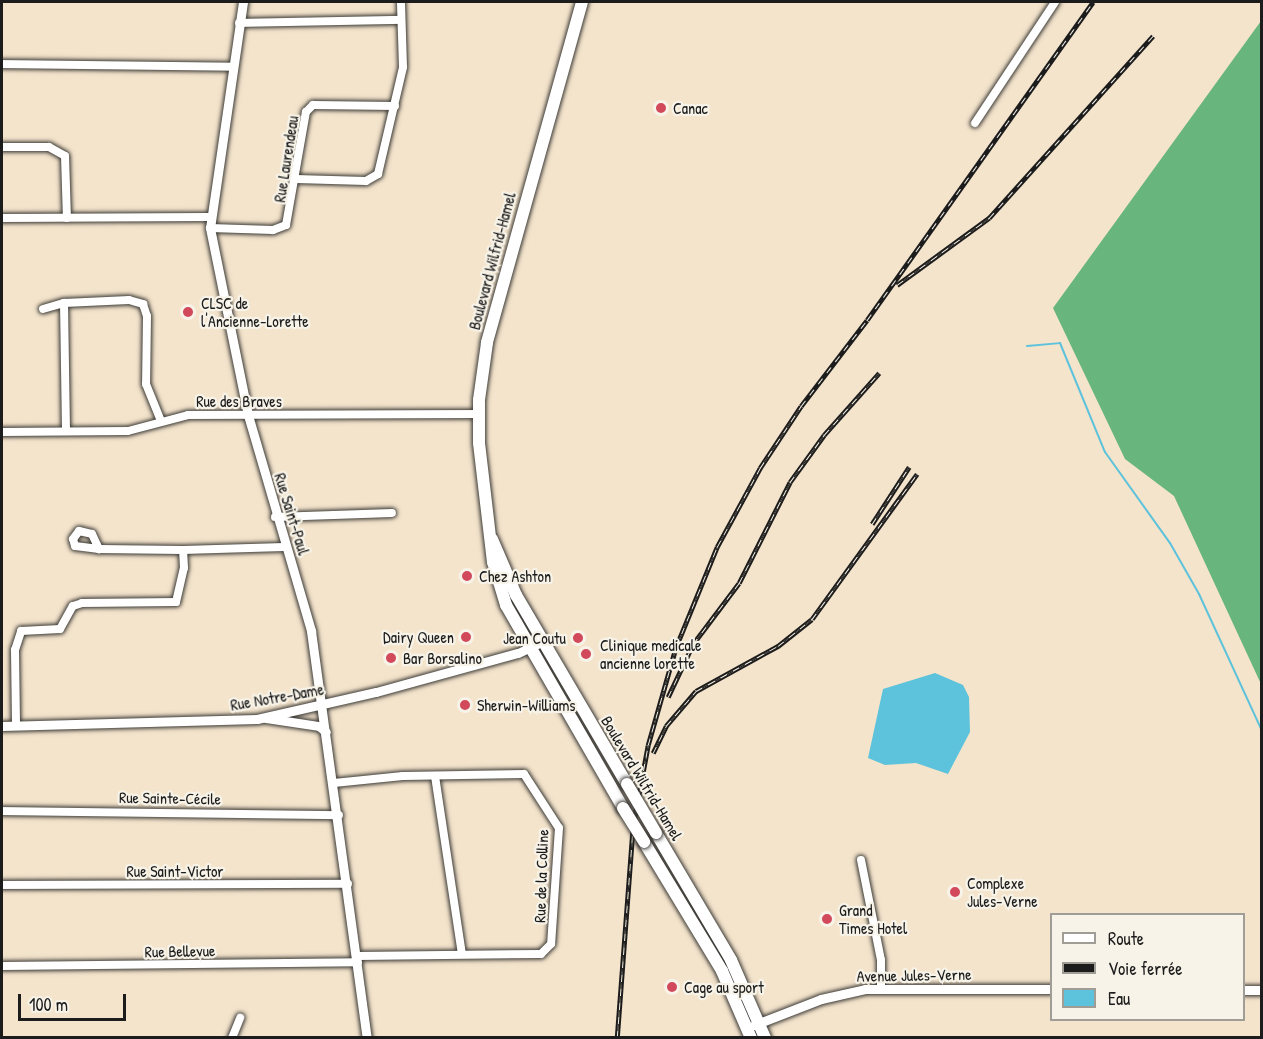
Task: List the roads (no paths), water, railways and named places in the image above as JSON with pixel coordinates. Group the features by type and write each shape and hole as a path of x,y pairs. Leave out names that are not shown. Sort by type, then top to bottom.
{"main road":[{"name":"Boulevard Wilfrid-Hamel","path":"582,2 487,344 478,414 482,492 493,562 506,605 529,648 716,961 749,1033"},
{"name":"Boulevard Wilfrid-Hamel","path":"490,536 516,595 542,642 725,949 765,1038"}],"street":[{"name":"Rue Saint-Paul","path":"243,2 210,228 248,415 284,547 303,594 339,815 367,1038"},
{"path":"296,179 376,178 403,67 401,2"},
{"path":"975,123 1055,2"},
{"path":"239,22 401,21"},
{"path":"2,64 232,67"},
{"name":"Rue Laurendeau","path":"210,228 280,229 289,221 306,112 313,105 395,106"},
{"path":"2,147 49,147 65,156 67,218"},
{"path":"2,218 210,217"},
{"path":"43,309 64,303 129,300 143,304 147,316 146,384 161,421"},
{"path":"64,303 66,431"},
{"name":"Rue des Braves","path":"2,432 128,431 188,415 478,414"},
{"path":"275,517 392,513"},
{"path":"99,549 183,550 284,547"},
{"path":"7,724 15,650 21,631 60,629 73,606 82,603 176,602 183,576 183,550"},
{"name":"Rue Notre-Dame","path":"7,724 220,722 264,718 529,648 542,642"},
{"path":"264,718 319,726 326,732"},
{"name":"Rue de la Colline","path":"334,783 435,776 524,774 559,828 549,948 541,954 462,954 358,959"},
{"path":"435,776 462,954"},
{"name":"Rue Sainte-Cécile","path":"2,811 339,815"},
{"path":"861,860 881,960 880,988"},
{"name":"Rue Saint-Victor","path":"2,885 348,884"},
{"name":"Rue Bellevue","path":"2,966 358,959"},
{"name":"Avenue Jules-Verne","path":"749,1033 759,1023 828,996 880,988 1050,989"},
{"path":"1245,990 1262,990"},
{"path":"232,1038 240,1018"}],"water":[{"path":"935,673 963,685 969,697 970,732 948,774 916,763 885,765 868,758 883,689"}],"waterway":[{"path":"1027,346 1060,343 1105,452 1170,543 1199,594 1262,731"}],"railway":[{"path":"617,1038 633,826 648,745 676,647 717,547 760,468 801,406 867,320 1093,2"},
{"path":"897,285 989,218 1153,36"},
{"path":"668,697 693,644 739,583 790,482 824,435 879,373"},
{"path":"872,524 909,467"},
{"path":"653,753 666,726 696,691 778,646 812,619 917,474"}],"place":[{"name":"Canac","path":"661,108"},
{"name":"CLSC de l'Ancienne-Lorette","path":"188,312"},
{"name":"Chez Ashton","path":"467,576"},
{"name":"Dairy Queen","path":"466,637"},
{"name":"Jean Coutu","path":"578,638"},
{"name":"Clinique medicale ancienne lorette","path":"586,654"},
{"name":"Bar Borsalino","path":"391,658"},
{"name":"Sherwin-Williams","path":"465,705"},
{"name":"Complexe Jules-Verne","path":"955,892"},
{"name":"Grand Times Hotel","path":"827,919"},
{"name":"Cage au sport","path":"672,987"}]}
